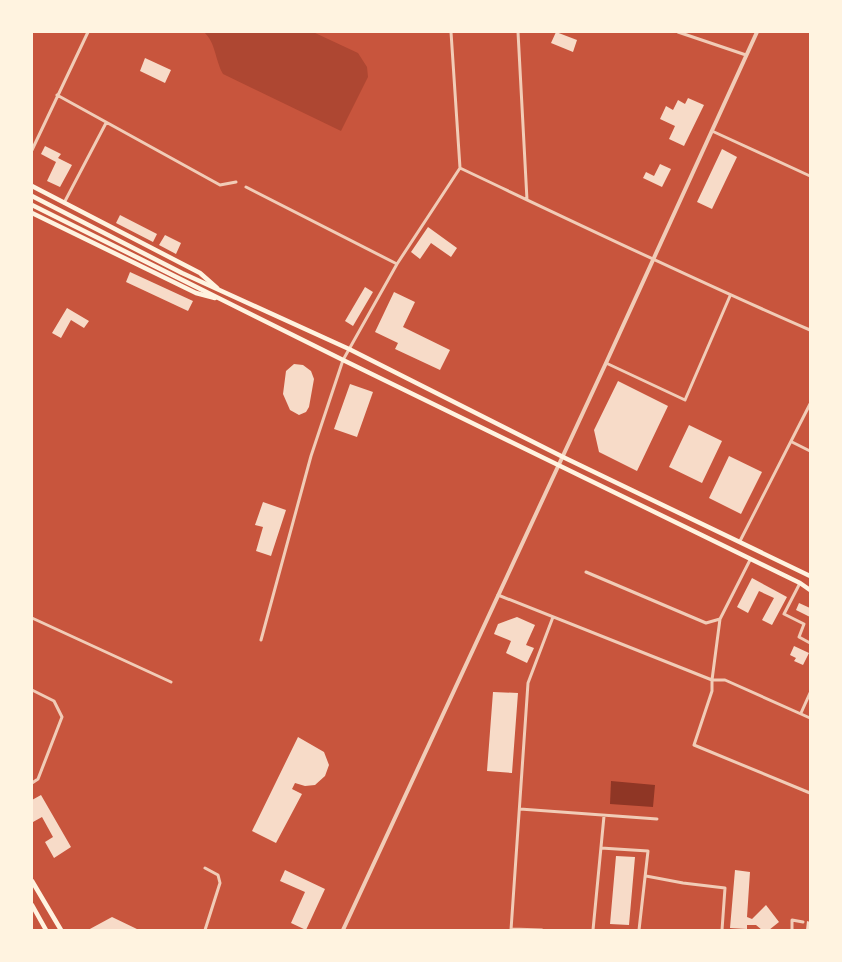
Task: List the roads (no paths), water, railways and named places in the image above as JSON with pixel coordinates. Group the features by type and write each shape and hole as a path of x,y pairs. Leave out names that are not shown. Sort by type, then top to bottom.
{"main road":[{"path":"32,186 200,273 219,290"},
{"path":"32,196 181,275 218,298 810,589"},
{"path":"32,205 181,275 349,349 563,457 810,577"},
{"path":"32,213 196,293 218,298"},
{"path":"32,881 61,930"},
{"path":"32,905 46,930"}],"street":[{"path":"32,150 88,32"},
{"path":"261,640 311,456 342,360 397,264 460,168 451,32"},
{"path":"518,32 527,200"},
{"path":"678,32 746,55"},
{"path":"343,930 757,32"},
{"path":"57,95 220,185 236,182"},
{"path":"64,203 106,123"},
{"path":"712,131 810,176"},
{"path":"460,168 730,296 810,330"},
{"path":"246,187 397,264"},
{"path":"606,363 685,400 730,296"},
{"path":"740,541 810,404"},
{"path":"792,442 810,451"},
{"path":"750,560 720,619 712,691 694,745 810,793"},
{"path":"586,572 706,622 720,619"},
{"path":"800,583 784,614 804,624 799,637 810,643"},
{"path":"498,595 712,680 725,680 810,718"},
{"path":"542,930 511,930 528,683 553,617"},
{"path":"32,618 171,682"},
{"path":"32,690 54,701 62,717 38,779 32,783"},
{"path":"801,714 810,693"},
{"path":"519,809 657,819"},
{"path":"593,930 604,816"},
{"path":"602,848 648,851 639,930"},
{"path":"205,868 218,875 220,883 205,930"},
{"path":"646,876 725,888 722,930"},
{"path":"792,930 792,920 803,922"}]}
